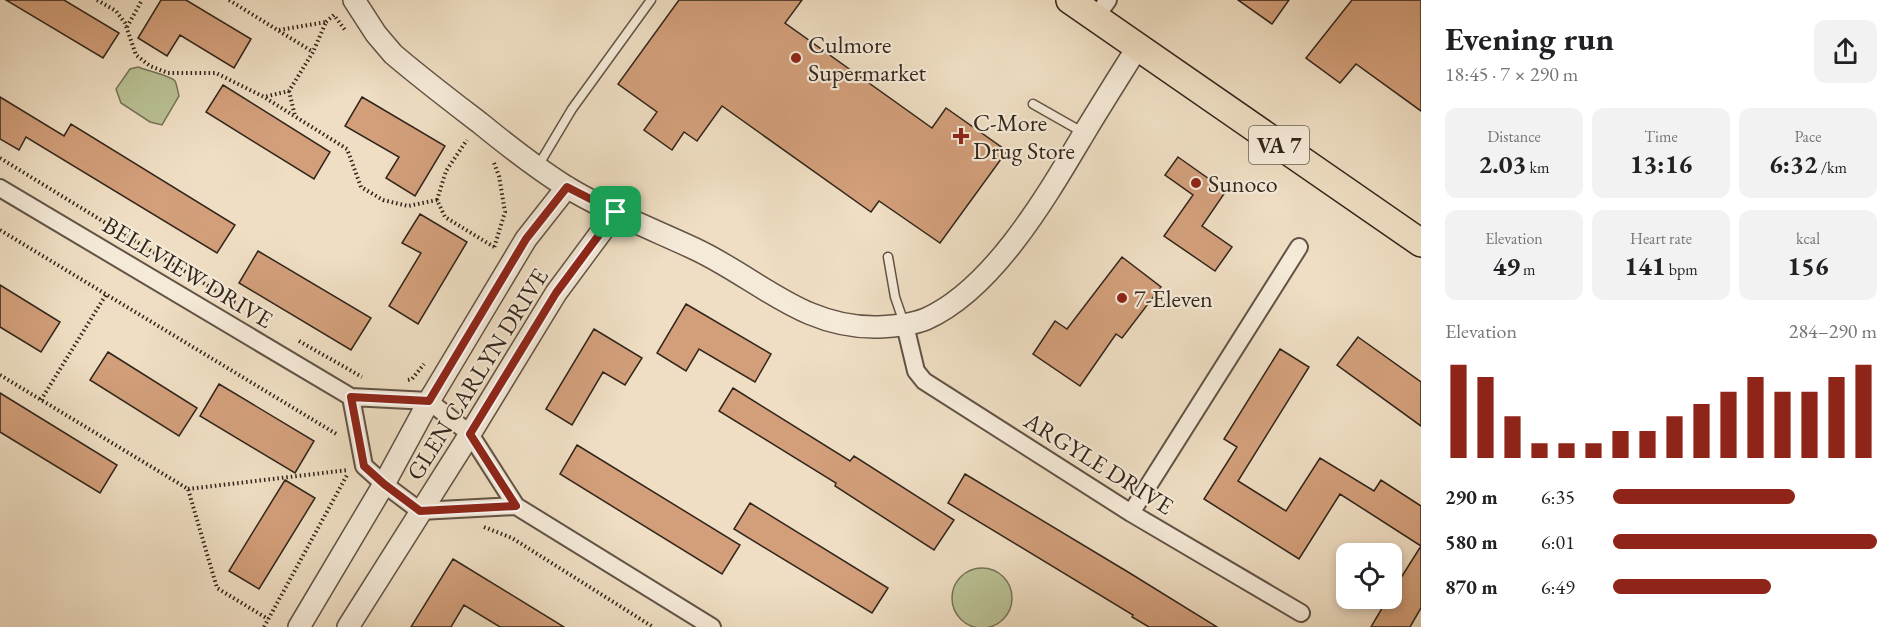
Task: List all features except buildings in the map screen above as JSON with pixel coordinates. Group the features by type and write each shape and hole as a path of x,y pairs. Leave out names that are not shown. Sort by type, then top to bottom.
{"main road":[{"name":"VA 7","path":"1070,0 1101,9 1137,48 1421,243"}],"street":[{"path":"354,0 376,34 393,54 567,187 666,237 695,249 817,318 867,327 905,325 926,319 952,304 988,272 1051,188 1137,48"},
{"name":"GLEN CARLYN DRIVE","path":"299,627 384,484 429,401 526,239 567,187"},
{"name":"BELLVIEW DRIVE","path":"0,188 351,397 429,401"},
{"name":"GLEN CARLYN DRIVE","path":"348,627 556,293 616,212"},
{"path":"1131,513 1299,247"},
{"name":"ARGYLE DRIVE","path":"905,325 916,371 924,381 1131,513 1301,614"},
{"path":"351,397 364,466 420,511 516,506"},
{"path":"429,401 470,434 516,506 712,627"}],"lane":[{"path":"538,167 572,109 651,0"},
{"path":"1033,104 1084,133"},
{"path":"888,257 894,290 905,325"}],"path":[{"path":"97,0 116,11 127,27 136,55 150,66 168,73 216,73 264,97 347,149 361,187 383,200 408,206 437,200"},
{"path":"127,27 142,0"},
{"path":"229,0 313,52"},
{"path":"295,117 289,91 313,52 326,22 333,15 351,37"},
{"path":"278,30 326,22"},
{"path":"264,97 289,91"},
{"path":"471,134 446,171 437,200 445,216 495,247"},
{"path":"0,158 242,307"},
{"path":"489,258 495,247 505,212 499,176 492,159"},
{"path":"0,230 340,436"},
{"path":"41,400 107,293"},
{"path":"291,337 370,382"},
{"path":"402,381 412,379 431,356"},
{"path":"0,375 188,489 350,470 264,627"},
{"path":"188,489 217,588 268,619"},
{"path":"482,527 512,538 653,627"}],"green space":[{"path":"138,67 169,77 176,83 179,96 162,125 150,122 121,103 116,89 130,69"},
{"path":"976,568 988,568 999,573 1007,581 1012,598 1010,610 999,623 988,628 976,628 965,623 957,615 952,604 952,592 957,581 965,573"}],"place":[{"name":"Culmore Supermarket","path":"796,58"},
{"name":"C-More Drug Store","path":"961,136"},
{"name":"Sunoco","path":"1196,183"},
{"name":"7-Eleven","path":"1122,298"}],"route":[{"path":"567,187 616,212 556,293 470,434 516,506 420,511 364,466 351,397 429,401 526,239 567,187"}]}
